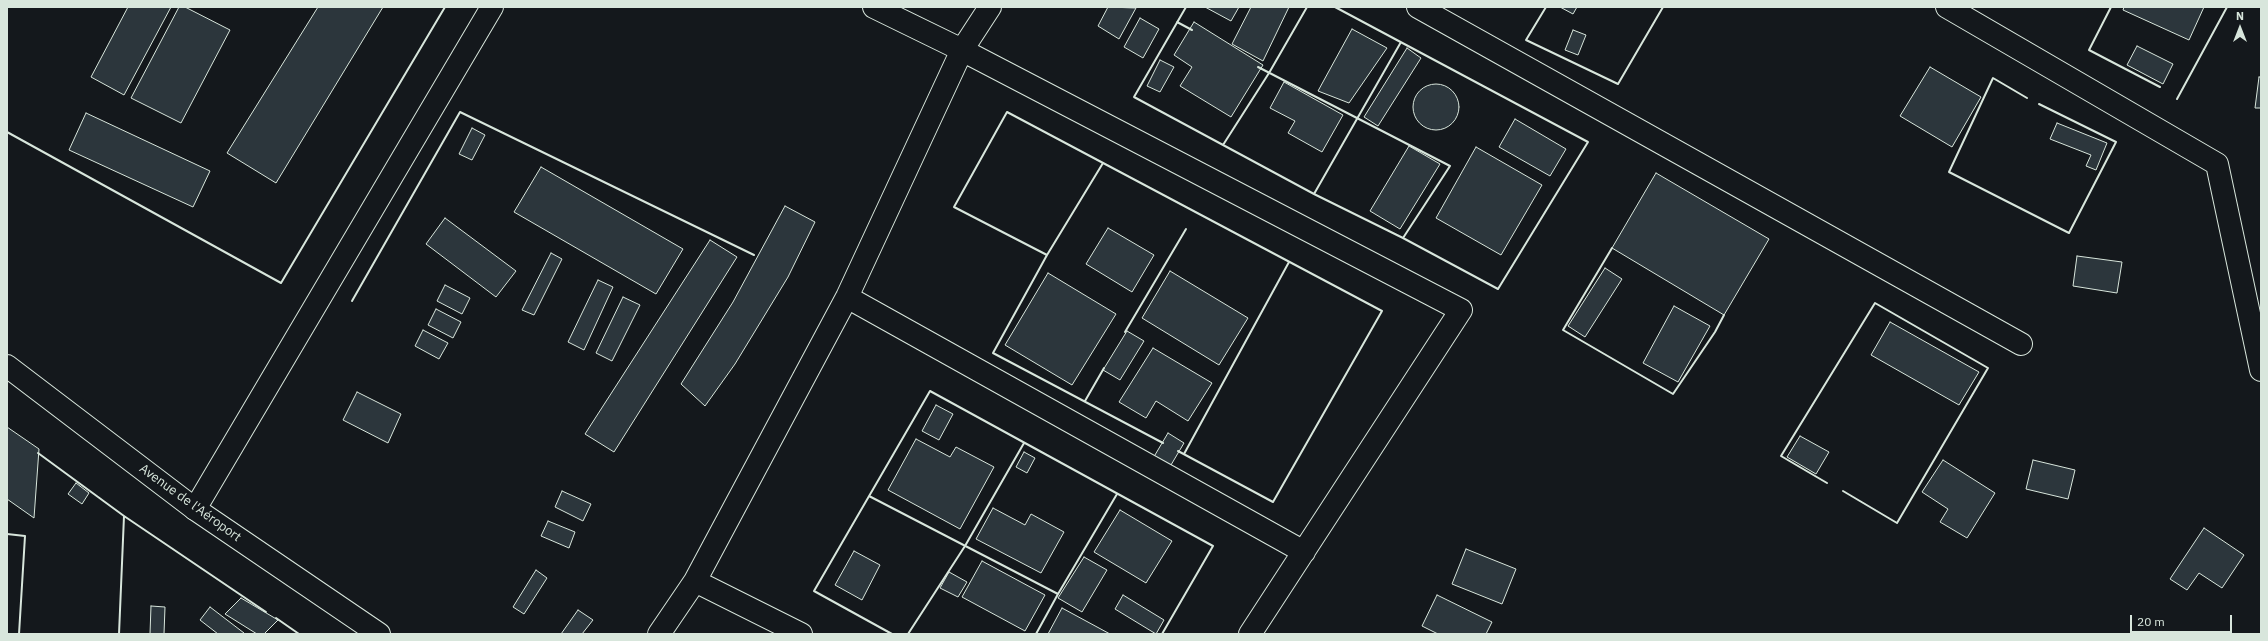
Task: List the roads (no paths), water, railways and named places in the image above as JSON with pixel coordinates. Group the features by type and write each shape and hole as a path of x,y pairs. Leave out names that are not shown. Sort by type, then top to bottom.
{"street":[{"path":"195,509 492,7"},
{"path":"874,7 962,50 1461,310 1250,634"},
{"path":"659,634 694,580 848,297 962,50 990,7"},
{"path":"1418,7 2021,344"},
{"path":"1947,7 2217,164 2261,370"},
{"path":"848,297 1304,552"},
{"name":"Avenue de l'Aéroport","path":"7,366 195,509 379,634"},
{"path":"694,580 801,634"}]}
